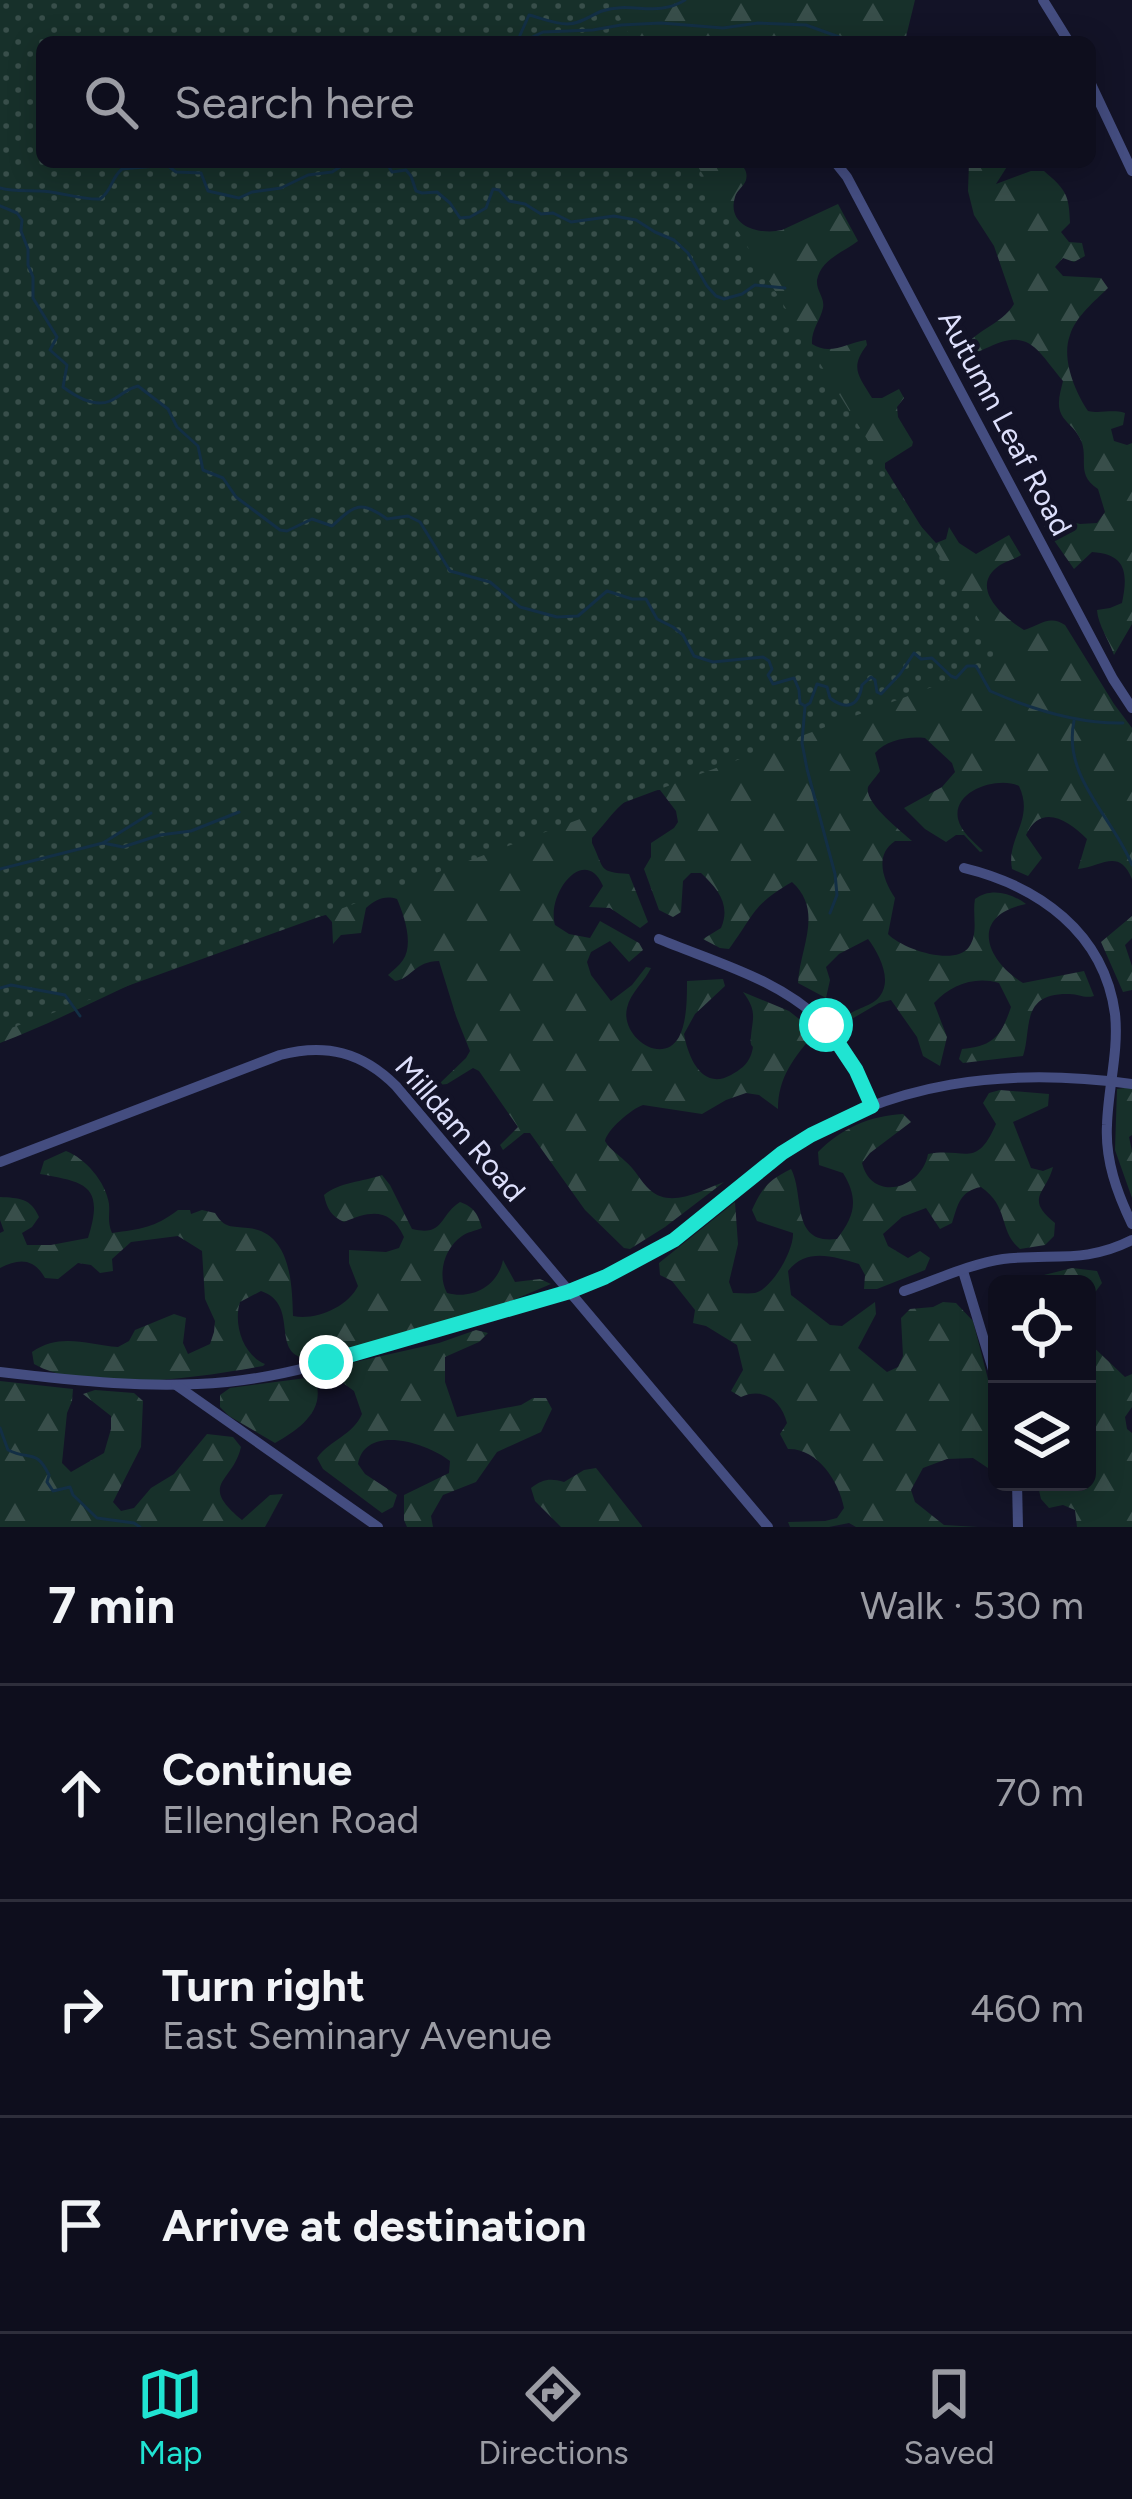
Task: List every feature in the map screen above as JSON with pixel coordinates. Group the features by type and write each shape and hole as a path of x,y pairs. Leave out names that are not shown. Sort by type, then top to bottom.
{"street":[{"path":"1043,0 1066,36"},
{"path":"1096,95 1132,170"},
{"name":"Autumn Leaf Road","path":"840,168 1132,708"},
{"path":"964,868 1010,881 1036,895 1062,914 1100,966 1115,1015 1108,1152 1132,1224"},
{"path":"659,939 760,980 808,1009 844,1049 872,1106"},
{"name":"Milldam Road","path":"0,1162 280,1055 314,1048 349,1053 396,1085 768,1527"},
{"path":"0,1372 113,1384 176,1385 276,1375 568,1292 605,1277 674,1240 782,1153 872,1106 944,1084 984,1078 1064,1076 1132,1084"},
{"path":"904,1291 1006,1259 1088,1256 1132,1240"},
{"path":"963,1271 988,1353"},
{"path":"176,1385 377,1527"},
{"path":"1017,1491 1018,1527"}],"green space":[{"path":"0,0 915,0 906,36 36,36 36,168 744,168 745,182 734,207 747,227 782,230 838,204 858,241 819,273 823,308 812,344 832,349 866,340 857,366 872,398 899,389 904,398 897,407 898,417 912,446 885,463 885,470 918,523 936,543 946,539 949,527 959,543 976,554 1009,535 1021,555 989,577 987,586 994,604 1024,630 1049,621 1065,625 1132,728 1132,879 1115,861 1078,869 1087,839 1063,821 1047,817 1032,825 1026,835 1042,858 1028,876 1012,869 1024,809 1019,786 1010,783 989,784 969,793 958,809 962,828 983,851 964,835 946,842 904,808 942,787 955,772 952,763 925,738 898,740 875,753 880,771 868,794 912,841 895,841 884,853 884,876 895,898 888,934 928,954 962,953 974,936 975,899 994,892 1007,894 1026,904 996,918 990,928 989,939 999,962 1023,983 1084,971 1094,996 1067,994 1042,1000 1031,1015 1023,1056 963,1063 959,1059 962,1049 994,1038 1011,1007 999,983 981,981 955,987 934,1003 947,1037 940,1066 923,1056 917,1037 891,1000 850,1020 845,1017 873,1002 884,989 883,966 868,939 839,954 826,967 830,980 826,998 798,983 808,917 802,893 792,882 761,905 729,949 703,939 721,928 724,905 701,873 691,873 683,881 681,912 673,917 659,910 644,869 651,857 651,843 678,822 676,811 660,790 638,794 614,812 592,843 604,868 629,874 648,922 640,928 610,908 589,907 603,886 587,870 578,871 561,888 554,912 555,925 569,934 590,938 600,921 639,943 643,950 629,962 610,941 591,952 587,962 611,1001 646,967 651,968 627,1008 630,1029 653,1048 672,1046 684,1024 687,981 723,979 725,986 695,1014 684,1034 693,1061 704,1075 721,1079 731,1075 751,1055 753,1014 743,992 789,1011 814,1034 784,1078 778,1109 759,1095 746,1093 702,1114 643,1105 615,1126 605,1141 658,1195 677,1198 724,1182 630,1249 585,1210 530,1133 503,1150 500,1145 518,1127 479,1071 473,1068 438,1085 470,1051 439,961 424,964 400,980 388,975 403,960 408,946 397,899 373,903 366,908 361,933 341,935 333,944 332,922 326,915 284,924 201,953 0,1043"},
{"path":"0,0 611,0 630,36 36,36 36,168 699,168 1004,660 0,1032"},
{"path":"969,168 1006,168 996,184 1044,171 1065,193 1069,205 1070,223 1061,232 1069,242 1082,243 1085,256 1074,262 1063,258 1055,267 1063,276 1101,278 1108,288 1077,321 1067,354 1074,385 1088,411 1125,413 1123,425 1111,429 1114,441 1132,443 1132,624 1114,655 1097,610 1122,603 1122,567 1112,557 1092,552 1074,569 1044,526 1054,518 1097,523 1105,512 1098,489 1086,477 1082,443 1060,411 1063,381 1024,341 960,354 1014,304 968,191"},
{"path":"1132,916 1132,938 1125,945 1132,966 1132,990 1123,992 1101,942"},
{"path":"1132,1087 1132,1198 1115,1150 1117,1089"},
{"path":"989,1093 1049,1094 1048,1106 1013,1122 1031,1168 1053,1167 1039,1201 1055,1223 1054,1236 1045,1245 1020,1249 996,1203 981,1187 964,1195 952,1223 940,1229 926,1208 902,1217 883,1234 888,1246 908,1258 920,1251 930,1258 925,1270 877,1289 864,1289 865,1275 859,1264 831,1257 812,1256 788,1271 791,1295 830,1325 842,1326 875,1302 876,1314 858,1348 887,1372 898,1367 903,1356 901,1318 910,1309 956,1303 973,1321 988,1379 988,1468 973,1458 947,1459 923,1468 911,1490 915,1502 944,1525 978,1527 856,1527 849,1523 790,1527 788,1522 837,1518 844,1508 837,1487 817,1460 788,1449 780,1434 787,1423 776,1402 764,1395 741,1397 731,1391 743,1370 737,1345 693,1323 695,1310 672,1281 660,1275 659,1263 735,1202 738,1244 729,1282 733,1293 762,1290 781,1268 793,1233 757,1221 752,1210 771,1181 791,1169 805,1226 822,1239 837,1239 848,1223 853,1199 843,1173 819,1165 818,1152 857,1125 903,1114 911,1122 862,1163 876,1183 896,1187 917,1176 928,1154 968,1154 982,1147 996,1124 983,1103"},
{"path":"66,1151 87,1165 104,1187 112,1233 147,1227 178,1210 191,1214 202,1210 215,1213 229,1226 273,1239 286,1261 293,1316 330,1311 353,1294 358,1286 349,1250 399,1248 404,1237 392,1220 371,1214 344,1222 330,1212 324,1195 382,1175 412,1229 436,1227 460,1202 477,1215 482,1228 462,1236 447,1255 443,1278 447,1293 482,1289 496,1277 503,1260 515,1282 540,1279 551,1284 504,1304 311,1359 290,1350 280,1307 261,1291 240,1302 238,1320 246,1346 263,1366 146,1381 57,1373 34,1364 32,1352 64,1341 118,1347 135,1330 174,1314 186,1318 183,1343 188,1354 210,1344 215,1321 205,1299 202,1251 178,1236 131,1242 112,1259 113,1271 100,1273 78,1263 58,1279 45,1278 26,1262 0,1268 0,1233 4,1231 0,1197 24,1200 36,1211 39,1217 22,1233 27,1245 88,1238 94,1207 87,1189 40,1174 44,1161"},
{"path":"1072,1268 1097,1271 1102,1283 1096,1291 1096,1275 1044,1275"},
{"path":"476,1330 488,1333 445,1357 445,1382 457,1417 521,1405 533,1398 546,1398 552,1409 541,1432 497,1452 476,1482 443,1495 431,1516 433,1527 407,1527 404,1495 449,1473 450,1461 413,1443 384,1440 372,1444 358,1464 397,1495 393,1507 382,1513 323,1469 317,1458 362,1414 354,1391 324,1369"},
{"path":"1096,1350 1125,1377 1132,1374 1132,1407 1125,1417 1132,1433 1132,1527 1077,1527 1075,1510 1063,1505 1049,1508 1039,1491 1096,1491"},
{"path":"314,1377 317,1399 309,1417 275,1443 220,1407 220,1395 230,1388"},
{"path":"0,1381 73,1389 62,1463 71,1472 104,1453 111,1429 111,1416 83,1394 95,1390 134,1393 143,1401 141,1447 113,1502 121,1511 134,1508 151,1488 174,1474 207,1434 233,1437 241,1447 220,1490 242,1520 270,1495 283,1494 265,1527 0,1527"},
{"path":"596,1468 642,1527 561,1527 535,1501 531,1488 539,1483 564,1482"}],"waterway":[{"path":"520,36 529,15 572,24 613,8 664,8 685,0"},
{"path":"535,36 661,23 723,28 758,23 806,25 836,36"},
{"path":"0,188 100,199 122,169 133,168"},
{"path":"171,168 201,173 208,191 239,198 338,168"},
{"path":"390,168 392,172 406,170 416,191 437,192 460,218 486,208 493,189 509,201 571,222 614,216 636,220 674,240 688,253 707,286 724,299 755,285 785,288"},
{"path":"0,206 22,220 33,298 57,337 50,350 67,365 63,387 98,403 138,386 168,409 177,427 198,446 203,470 223,478 236,497 280,530 312,519 332,526 364,507 387,519 408,516 420,522 450,571 490,582 520,607 557,617 578,616 607,591 646,599 657,619 683,635 694,656 713,662 763,657 772,669 768,675 773,684 794,678 805,706 817,684 827,687 830,698 847,705 855,702 871,677 881,694 914,653 921,659 932,658 956,678 967,666 976,666 990,691 1038,709 1123,723"},
{"path":"805,706 802,743 835,874 837,895 830,913"},
{"path":"1074,721 1072,741 1082,779 1132,865"},
{"path":"103,843 123,847 191,831 239,812"},
{"path":"0,869 103,843 151,813"},
{"path":"0,988 11,985 65,995 80,1016"},
{"path":"0,1428 8,1450 40,1461 53,1491 70,1487 97,1518 140,1527"}],"route":[{"path":"326,1362 568,1292 674,1240 782,1153 872,1106 856,1070 826,1025"}]}
